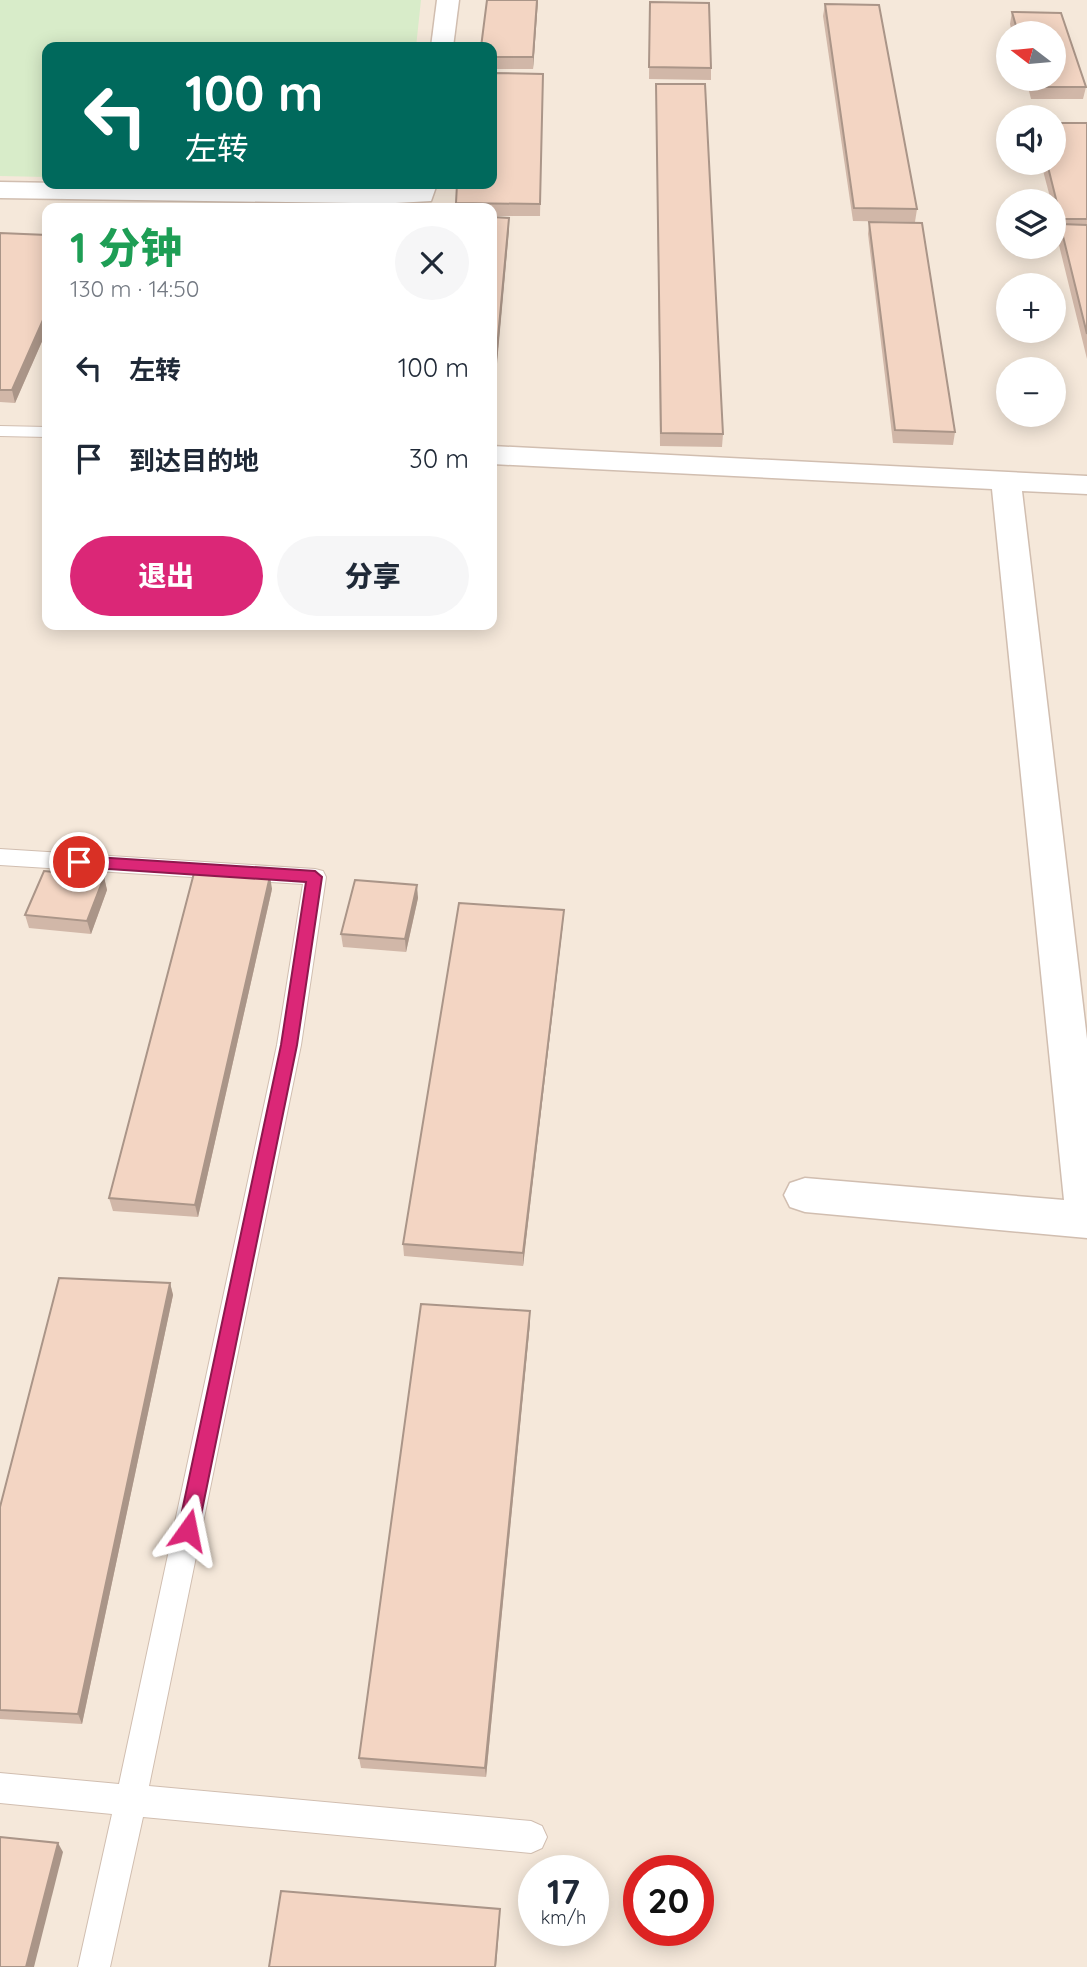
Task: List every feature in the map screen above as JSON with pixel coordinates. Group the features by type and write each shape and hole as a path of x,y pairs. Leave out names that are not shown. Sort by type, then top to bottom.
{"street":[{"path":"443,42 448,0"},
{"path":"0,190 366,202 422,196 423,189"},
{"path":"497,455 1087,485"},
{"path":"805,1195 1087,1219 1006,481"}],"lane":[{"path":"0,431 42,432"},
{"path":"0,857 315,877 289,1045 94,1967"},
{"path":"0,1788 531,1837"}],"shaded area":[{"path":"0,0 1087,0 1087,1967 0,1967"}],"green space":[{"path":"0,0 421,0 417,42 42,42 42,177 0,176"}],"building":[{"path":"487,0 537,0 533,57 497,57 497,42 482,42"},
{"path":"650,2 709,3 711,68 649,67"},
{"path":"825,4 879,5 917,209 854,208"},
{"path":"1012,12 1061,13 1064,21 1015,21"},
{"path":"1066,28 1086,87 1066,87"},
{"path":"497,73 543,74 540,204 456,203 457,189 497,189"},
{"path":"656,84 705,84 723,434 661,433"},
{"path":"1066,123 1087,123 1087,219 1066,219 1066,189 1054,189 1050,175 1066,175"},
{"path":"497,217 509,218 497,349"},
{"path":"869,222 922,223 955,432 895,430"},
{"path":"1066,224 1087,225 1087,334 1066,248"},
{"path":"0,233 42,235 42,322 12,390 0,390"},
{"path":"44,871 104,877 87,921 25,915"},
{"path":"194,873 270,876 195,1205 109,1198"},
{"path":"355,880 417,885 405,939 341,934"},
{"path":"459,903 564,910 523,1253 403,1244"},
{"path":"59,1278 170,1283 78,1714 0,1710 0,1507"},
{"path":"421,1304 530,1311 485,1768 359,1758"},
{"path":"0,1837 58,1843 26,1967 0,1967"},
{"path":"281,1891 500,1909 495,1967 269,1967"}],"route":[{"path":"79,862 315,877 289,1045 188,1530"}]}
